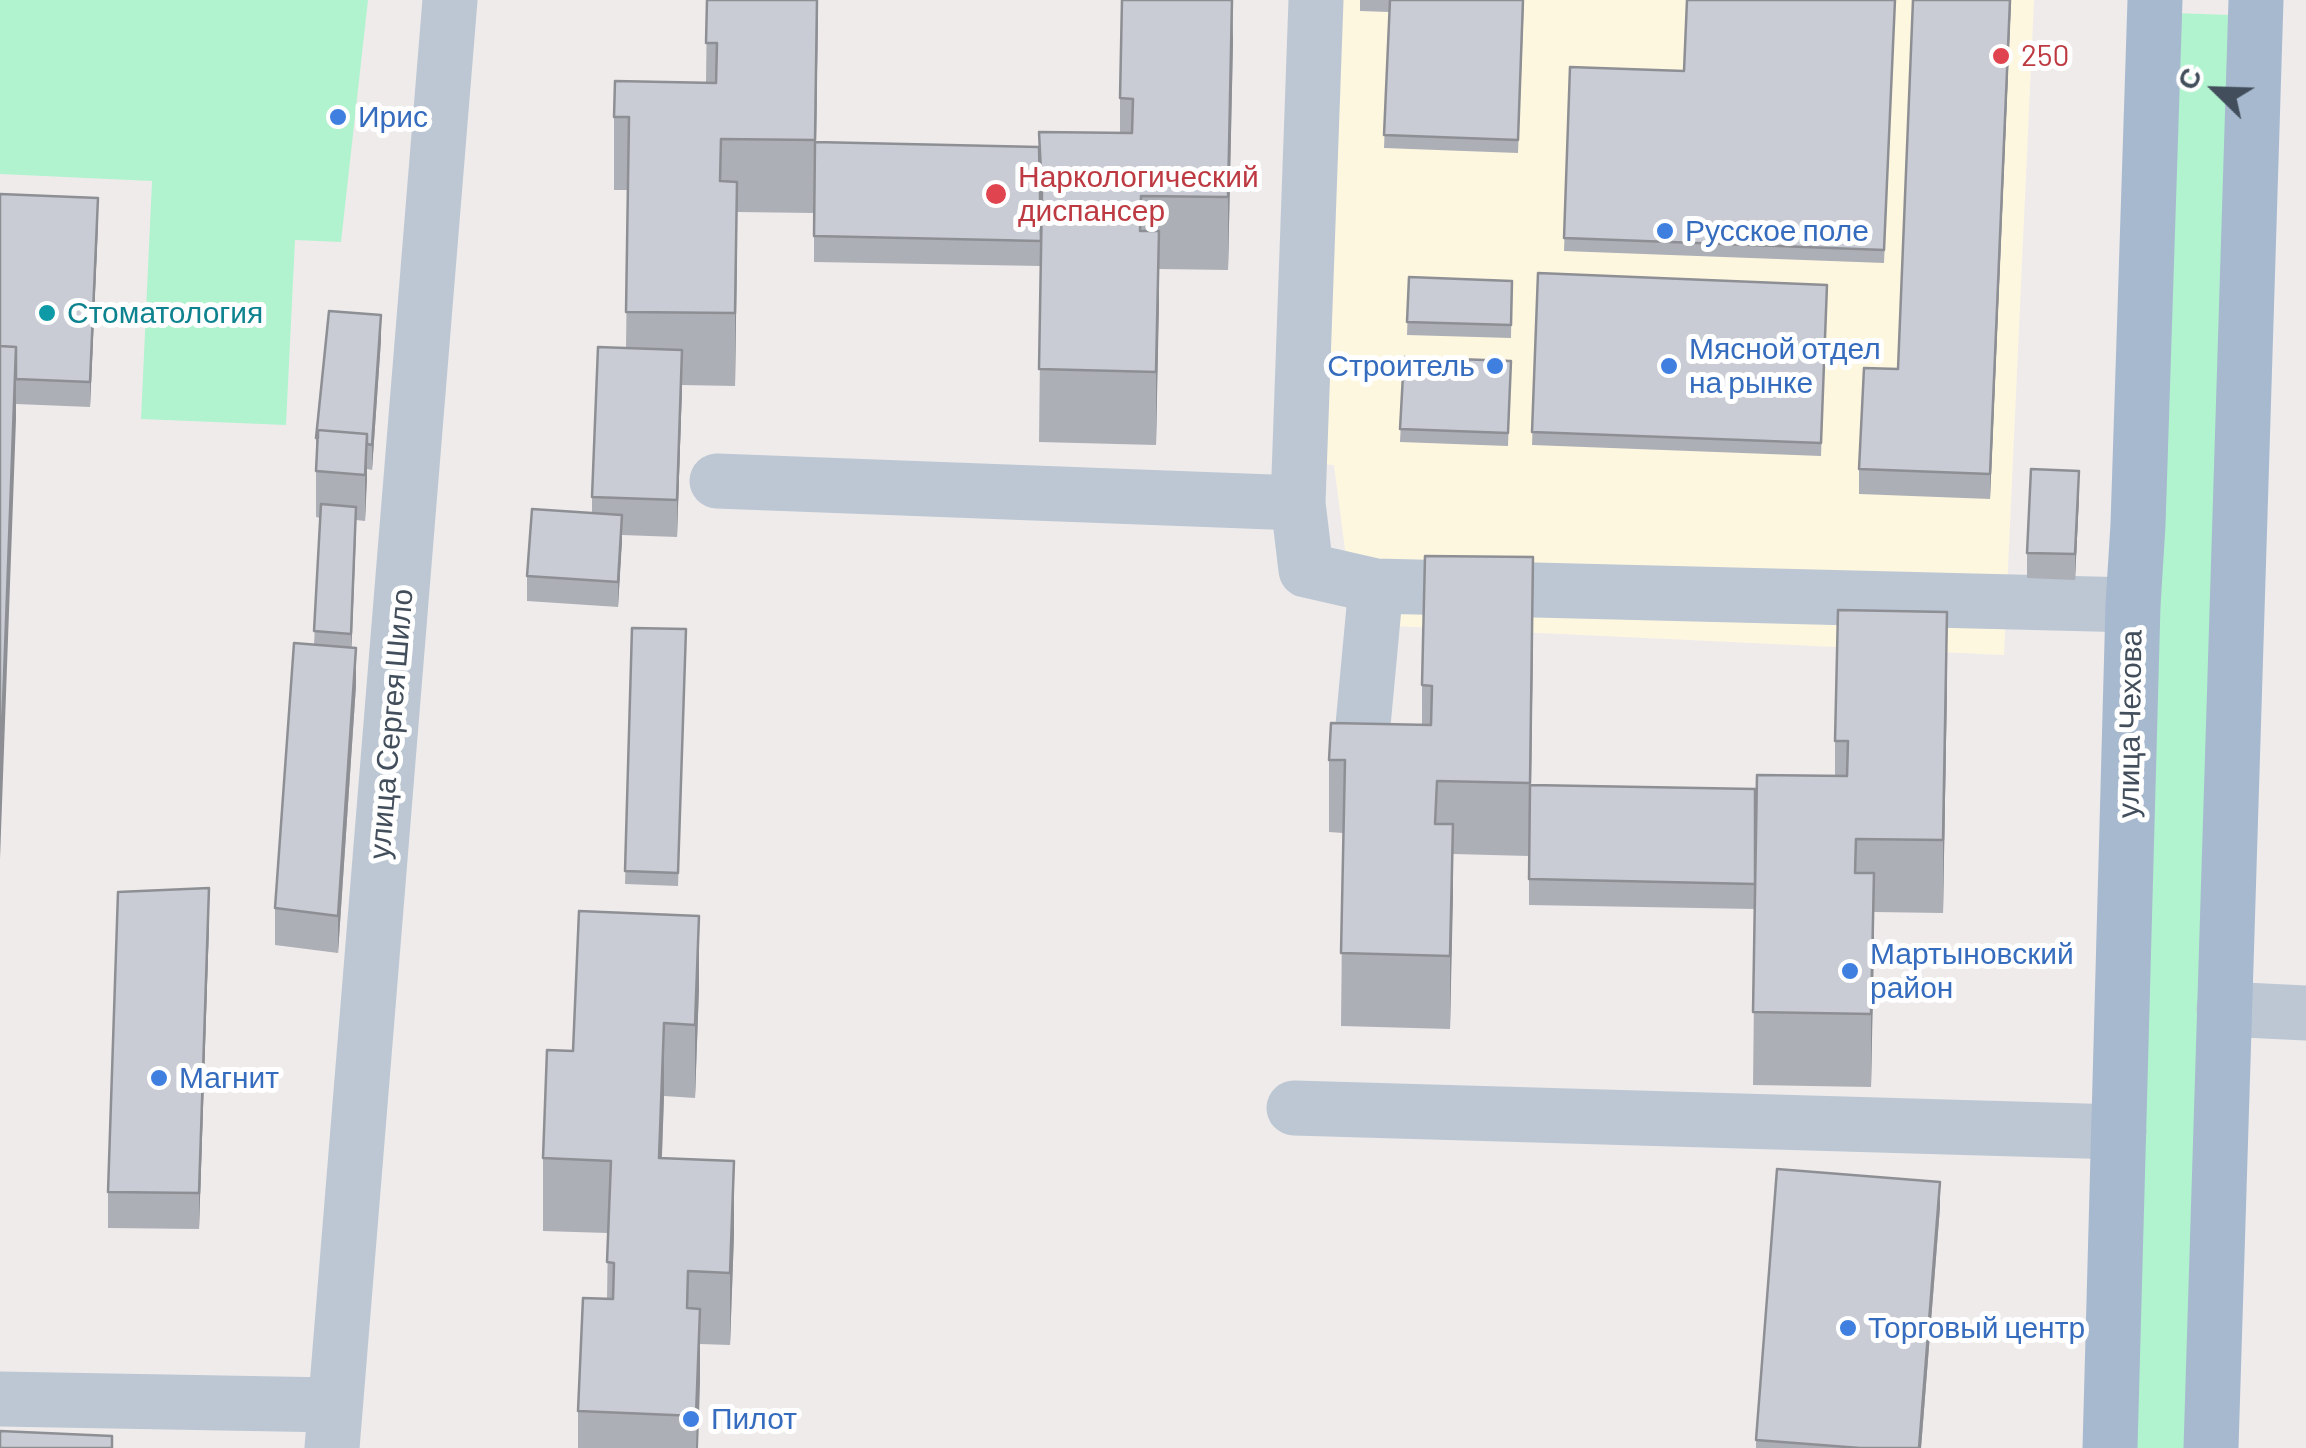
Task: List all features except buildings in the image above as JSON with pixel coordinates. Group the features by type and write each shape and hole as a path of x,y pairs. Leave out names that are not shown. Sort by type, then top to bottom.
{"main road":[{"name":"улица Чехова","path":"2110,1448 2132,605 2139,505 2155,0"},
{"path":"2211,1448 2256,0"}],"street":[{"name":"улица Сергея Шило","path":"334,1427 450,0"},
{"path":"1316,0 1298,503 1306,570 1376,586 2132,605"},
{"path":"717,480 1298,503"},
{"path":"1364,725 1376,586"},
{"path":"2224,1010 2306,1013"},
{"path":"1294,1108 2119,1132"},
{"path":"0,1399 168,1425 334,1427"}],"shaded area":[{"name":"Русское поле","path":"1317,0 2034,0 2004,655 1394,626 1349,580 1334,465 1298,462"}],"green space":[{"path":"0,0 368,0 341,242 295,240 286,425 141,419 152,181 0,174"},
{"path":"2174,13 2231,15 2189,1448 2132,1448"}],"place":[{"name":"250","path":"2001,56"},
{"name":"Ирис","path":"338,117"},
{"name":"Наркологический диспансер","path":"996,194"},
{"name":"Русское поле","path":"1665,231"},
{"name":"Стоматология","path":"47,313"},
{"name":"Строитель","path":"1495,366"},
{"name":"Мясной отдел на рынке","path":"1669,366"},
{"name":"Мартыновский район","path":"1850,971"},
{"name":"Магнит","path":"159,1078"},
{"name":"Торговый центр","path":"1848,1328"},
{"name":"Пилот","path":"691,1419"}]}
